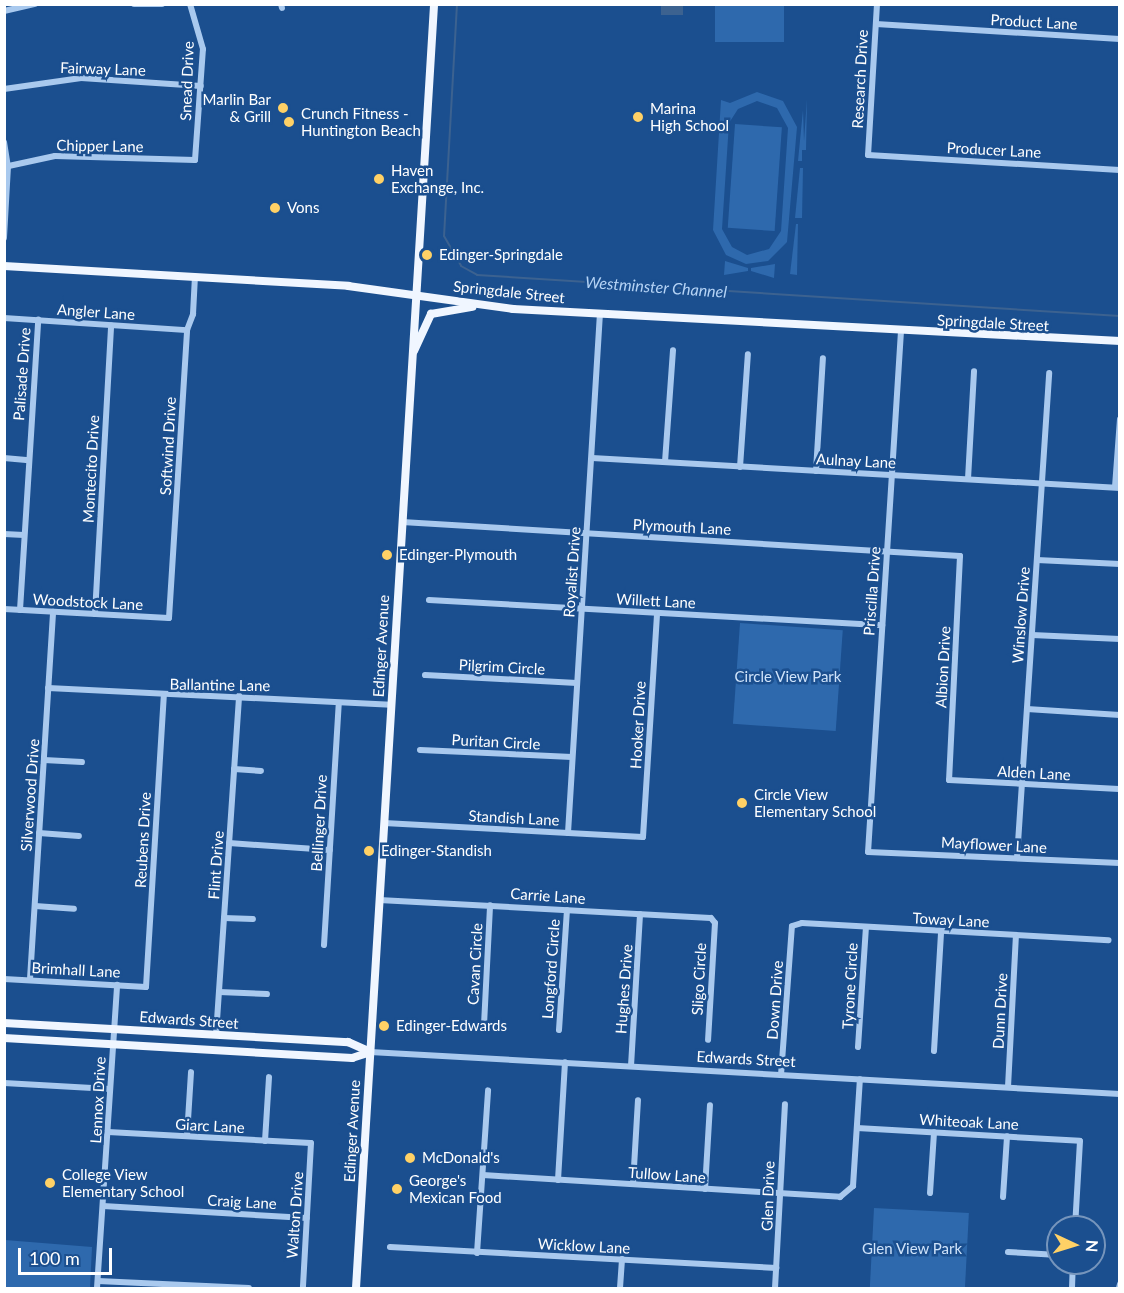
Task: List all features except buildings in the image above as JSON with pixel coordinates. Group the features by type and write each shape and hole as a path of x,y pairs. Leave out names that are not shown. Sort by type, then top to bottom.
{"main road":[{"name":"Edinger Avenue","path":"356,1288 434,4"},
{"name":"Springdale Street","path":"4,266 416,293 482,305 600,313 1119,341"},
{"path":"412,355 431,314 482,305"},
{"path":"1106,341 1119,346"},
{"name":"Edwards Street","path":"4,1023 348,1042 370,1052"},
{"name":"Edwards Street","path":"4,1038 352,1058 370,1052"}],"street":[{"path":"4,11 35,4"},
{"path":"134,4 162,4"},
{"name":"Snead Drive","path":"190,4 201,31 201,86 195,160"},
{"name":"Research Drive","path":"868,155 877,4"},
{"name":"Product Lane","path":"876,24 1119,39"},
{"name":"Fairway Lane","path":"4,89 81,78 201,86"},
{"path":"4,142 6,166 4,238"},
{"name":"Producer Lane","path":"868,155 1119,170"},
{"name":"Chipper Lane","path":"6,166 55,156 195,160"},
{"name":"Softwind Drive","path":"169,618 187,330 193,314 195,278"},
{"name":"Royalist Drive","path":"568,833 600,313"},
{"name":"Angler Lane","path":"4,318 187,330"},
{"name":"Palisade Drive","path":"20,610 38,320"},
{"name":"Montecito Drive","path":"95,614 111,325"},
{"name":"Priscilla Drive","path":"868,852 901,331"},
{"path":"665,462 674,350"},
{"path":"741,467 748,354"},
{"path":"816,471 823,358"},
{"path":"968,479 974,370"},
{"name":"Winslow Drive","path":"1017,858 1049,373"},
{"path":"1117,488 1119,419"},
{"path":"4,458 29,460"},
{"name":"Aulnay Lane","path":"592,458 1117,488"},
{"name":"Plymouth Lane","path":"402,522 960,556"},
{"path":"4,534 24,535"},
{"name":"Albion Drive","path":"949,780 960,556"},
{"path":"1037,560 1119,564"},
{"name":"Willett Lane","path":"429,600 882,626"},
{"name":"Woodstock Lane","path":"4,609 169,618"},
{"name":"Silverwood Drive","path":"30,979 53,612"},
{"name":"Hooker Drive","path":"643,837 657,613"},
{"path":"1032,635 1119,639"},
{"name":"Pilgrim Circle","path":"425,675 577,683"},
{"name":"Ballantine Lane","path":"48,688 164,696 239,696 391,705"},
{"name":"Reubens Drive","path":"146,987 164,696"},
{"name":"Flint Drive","path":"216,1035 239,696"},
{"name":"Bellinger Drive","path":"324,945 339,703"},
{"path":"1027,709 1119,715"},
{"name":"Puritan Circle","path":"420,750 572,757"},
{"path":"44,760 82,762"},
{"path":"234,769 261,771"},
{"name":"Alden Lane","path":"949,780 1119,789"},
{"name":"Standish Lane","path":"384,823 643,837"},
{"path":"39,833 79,836"},
{"path":"229,843 330,850"},
{"name":"Mayflower Lane","path":"868,852 1119,863"},
{"name":"Carrie Lane","path":"379,900 714,920"},
{"name":"Cavan Circle","path":"484,1025 490,905"},
{"path":"35,906 74,909"},
{"name":"Longford Circle","path":"559,1030 567,910"},
{"name":"Hughes Drive","path":"631,1066 640,914"},
{"path":"224,918 253,919"},
{"name":"Sligo Circle","path":"708,1040 714,920"},
{"name":"Toway Lane","path":"792,926 802,923 1109,940"},
{"name":"Down Drive","path":"781,1075 792,926"},
{"name":"Tyrone Circle","path":"858,1047 866,927"},
{"path":"934,1051 940,932"},
{"name":"Dunn Drive","path":"1008,1087 1016,935"},
{"name":"Brimhall Lane","path":"4,979 146,987"},
{"name":"Lennox Drive","path":"97,1288 117,985"},
{"path":"219,992 267,994"},
{"name":"Edwards Street","path":"370,1052 1119,1094"},
{"path":"558,1180 565,1062"},
{"path":"187,1136 191,1072"},
{"path":"266,1141 269,1077"},
{"path":"857,1128 860,1079"},
{"path":"4,1083 110,1089"},
{"path":"477,1253 488,1090"},
{"path":"633,1184 638,1100"},
{"name":"Glen Drive","path":"775,1288 785,1104"},
{"path":"705,1189 710,1105"},
{"name":"Tullow Lane","path":"483,1175 840,1197 849,1194 853,1186 857,1128"},
{"name":"Whiteoak Lane","path":"857,1128 1080,1141 1076,1215"},
{"name":"Giarc Lane","path":"108,1132 312,1143"},
{"path":"930,1193 934,1132"},
{"path":"1003,1197 1006,1136"},
{"name":"Walton Drive","path":"303,1288 312,1143"},
{"name":"Craig Lane","path":"103,1206 307,1218"},
{"name":"Wicklow Lane","path":"390,1247 776,1268"},
{"path":"1008,1252 1046,1254"},
{"path":"620,1288 622,1259"},
{"path":"98,1281 249,1288"}],"green space":[{"path":"715,5 784,5 784,42 715,42"},
{"path":"757,92 783,101 797,127 787,242 768,261 746,264 726,255 713,230 721,100 730,103","holes":["757,101 777,108 788,128 781,231 769,249 747,255 732,247 722,229 729,123 738,109"]},
{"path":"807,99 806,150 802,150 802,161 798,161 803,110 804,141"},
{"path":"735,124 782,127 775,231 728,228"},
{"path":"800,168 803,168 802,218 795,218"},
{"path":"796,224 798,224 797,275 790,274"},
{"path":"725,261 748,268 748,271 724,275"},
{"path":"775,264 774,278 751,271 751,268"},
{"name":"Circle View Park","path":"740,623 843,630 836,731 733,724"},
{"name":"Glen View Park","path":"874,1208 969,1213 965,1288 870,1288"},
{"path":"5,1240 92,1247 90,1288 5,1288"}],"shaded area":[{"path":"661,5 683,5 683,15 661,15"}],"waterway":[{"name":"Westminster Channel","path":"457,4 444,236 461,266 477,275 1120,316"}],"place":[{"name":"Marlin Bar & Grill","path":"283,108"},
{"name":"Marina High School","path":"638,117"},
{"name":"Crunch Fitness - Huntington Beach","path":"289,122"},
{"name":"Haven Exchange, Inc.","path":"379,179"},
{"name":"Vons","path":"275,208"},
{"name":"Edinger-Springdale","path":"427,255"},
{"name":"Edinger-Plymouth","path":"387,555"},
{"name":"Circle View Elementary School","path":"742,803"},
{"name":"Edinger-Standish","path":"369,851"},
{"name":"Edinger-Edwards","path":"384,1026"},
{"name":"McDonald's","path":"410,1158"},
{"name":"College View Elementary School","path":"50,1183"},
{"name":"George's Mexican Food","path":"397,1189"}]}
